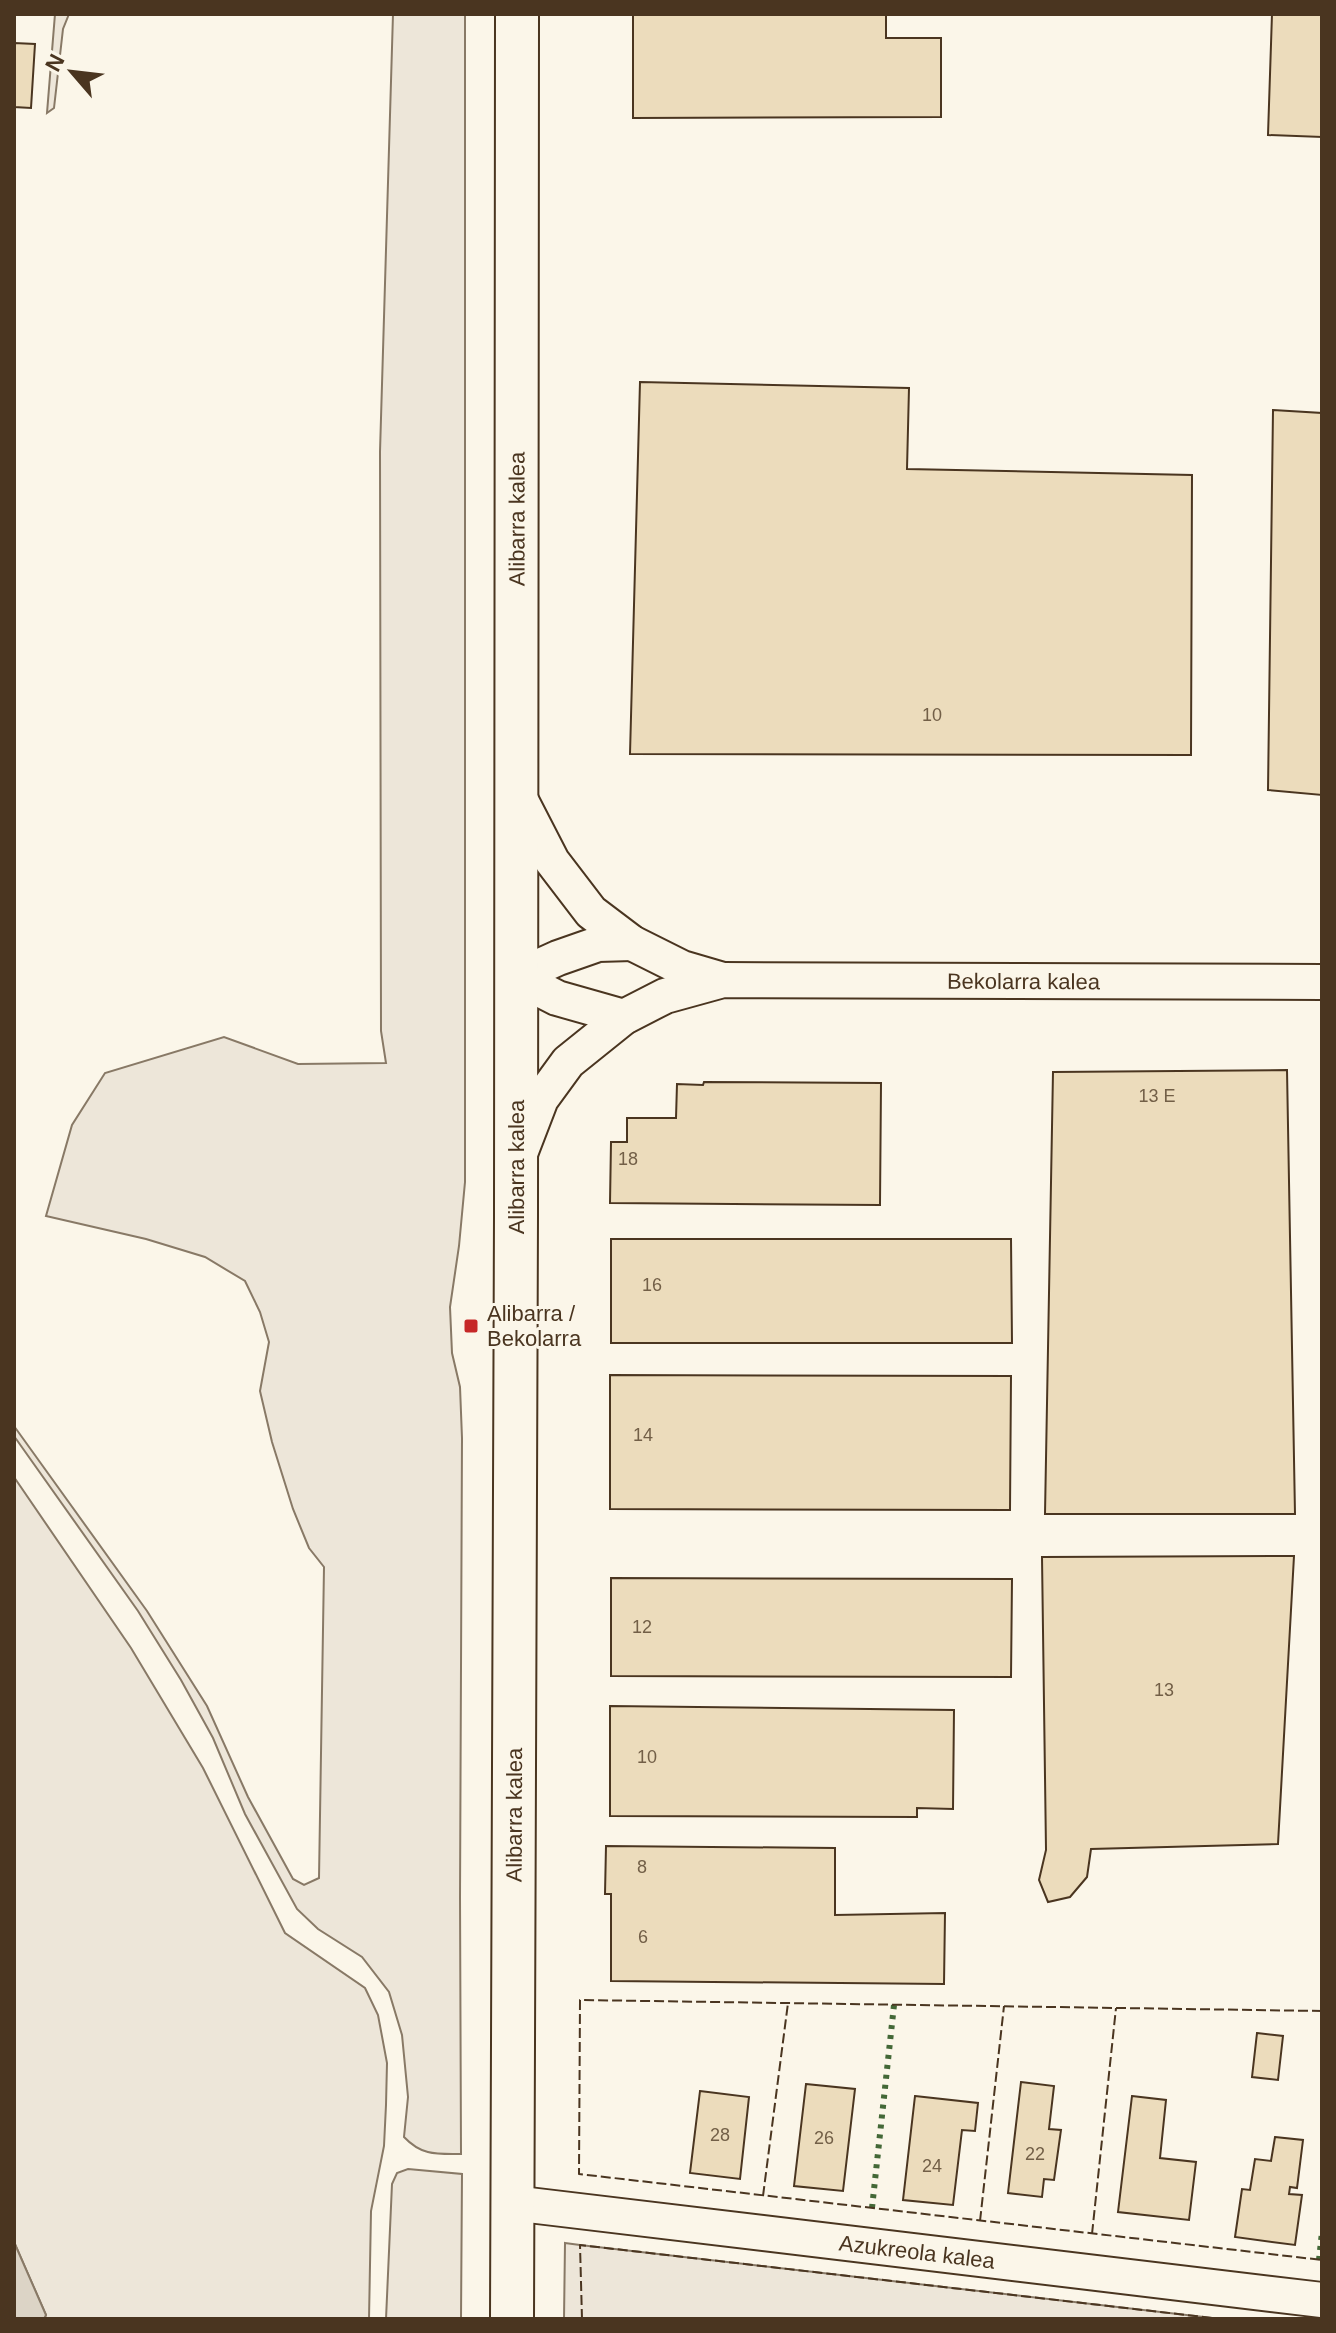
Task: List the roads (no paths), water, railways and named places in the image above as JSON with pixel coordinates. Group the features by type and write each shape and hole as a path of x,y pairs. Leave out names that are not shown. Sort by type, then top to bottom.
{"street":[{"name":"Alibarra kalea","path":"512,2319 517,14"},
{"name":"Bekolarra kalea","path":"516,792 552,861 591,912 632,943 682,968 723,980"},
{"path":"516,977 598,944 632,943"},
{"path":"516,977 557,998 624,1017"},
{"name":"Bekolarra kalea","path":"516,1163 541,1099 568,1062 624,1017 665,996 723,980 1322,982"},
{"name":"Azukreola kalea","path":"512,2203 1322,2300"}],"place":[{"name":"Alibarra / Bekolarra","path":"471,1326"}]}
